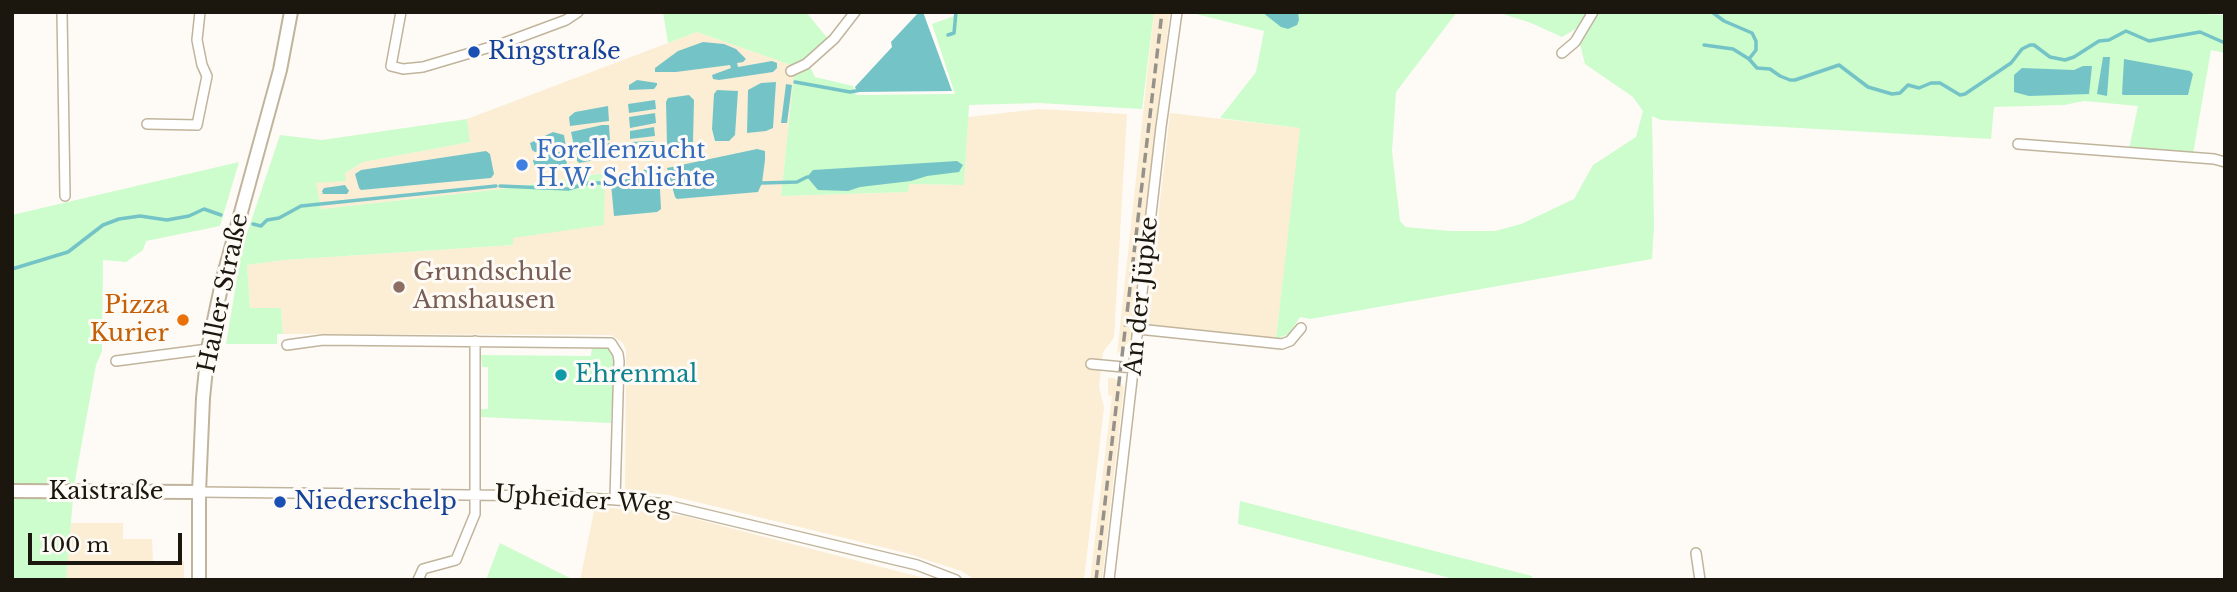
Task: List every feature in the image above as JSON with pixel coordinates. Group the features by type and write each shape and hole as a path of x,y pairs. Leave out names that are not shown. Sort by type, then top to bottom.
{"main road":[{"name":"Haller Straße","path":"199,580 199,492 208,349 223,278 280,70 290,12"},
{"name":"Kaistraße","path":"12,491 199,492"}],"street":[{"path":"62,12 65,196"},
{"path":"146,124 197,125 207,76 197,40 200,12"},
{"path":"401,12 391,66 403,69 423,67 504,43 566,20 578,12"},
{"path":"791,71 806,64 834,39 855,12"},
{"name":"An der Jüpke","path":"1109,580 1161,127 1177,12"},
{"path":"1562,53 1575,42 1594,12"},
{"path":"2018,144 2225,162"},
{"path":"1138,329 1282,344 1290,341 1301,328"},
{"path":"287,345 323,340 604,342 615,348 619,361 615,498"},
{"path":"418,580 423,569 456,560 475,514 475,341"},
{"path":"116,361 208,349"},
{"path":"1091,364 1134,368"},
{"name":"Upheider Weg","path":"199,492 615,498 690,509 917,565 956,580"},
{"path":"1696,553 1700,580"}],"shaded area":[{"path":"1154,12 1170,12 1133,330 1129,342 1117,354"},
{"path":"697,32 788,64 794,74 781,196 908,192 908,184 964,185 968,117 1039,109 1127,114 1114,338 1103,352 1099,387 1104,407 1084,580 976,580 961,571 906,553 668,495 625,491 626,350 623,343 611,335 283,334 281,308 250,308 247,265 284,260 513,245 513,238 554,231 604,173 502,189 321,209 315,183 345,173 363,162 469,142 467,119"},
{"path":"1170,113 1301,128 1276,339 1146,325"},
{"path":"1108,378 1114,378 1124,387 1102,580 1090,580 1112,396 1108,395"},
{"path":"595,506 684,516 932,580 580,580"},
{"path":"71,523 123,523 123,539 152,539 153,561 184,561 184,580 66,580"}],"green space":[{"path":"663,12 806,12 829,40 806,59 815,77 853,86 856,95 955,94 932,24 957,15 957,12 1154,12 1142,109 1039,103 969,105 964,185 909,184 908,192 781,196 794,74 788,64 697,32 668,43"},
{"path":"1188,12 1457,12 1396,92 1392,151 1400,221 1406,227 1450,231 1495,231 1521,224 1574,199 1593,165 1636,137 1643,111 1633,97 1585,64 1580,44 1598,12 2153,12 2225,15 2225,53 2211,50 2193,154 2129,149 2138,106 2084,101 2064,105 1994,107 1991,139 1661,120 1652,116 1652,259 1310,319 1300,317 1289,334 1276,339 1300,128 1220,118 1256,72 1264,31"},
{"path":"1497,12 1589,12 1582,25 1562,37"},
{"path":"467,119 470,142 363,162 345,173 346,181 316,183 321,209 502,189 605,173 604,225 513,238 513,245 284,260 247,265 250,308 281,308 283,334 277,334 277,344 226,344 242,248 280,135 322,140"},
{"path":"239,162 220,226 146,241 143,250 126,262 103,260 102,351 96,365 74,486 12,485 12,215"},
{"path":"592,346 608,349 614,356 611,423 481,417 481,409 488,409 488,367 482,367 481,355 591,356"},
{"path":"12,498 73,499 66,580 12,580"},
{"path":"1240,501 1532,576 1532,580 1458,580 1238,524"},
{"path":"500,543 574,580 486,580"}],"water":[{"path":"919,12 923,12 952,91 857,92 855,87 892,47 891,42"},
{"path":"1262,12 1298,12 1299,20 1297,25 1288,29 1281,27"},
{"path":"703,42 724,44 736,49 746,59 737,63 738,67 772,61 777,63 777,68 773,72 719,80 713,79 712,75 731,68 730,65 655,72 655,68 678,51"},
{"path":"2103,57 2110,57 2107,96 2097,94"},
{"path":"2124,59 2190,71 2193,74 2188,95 2123,95"},
{"path":"2092,66 2089,94 2029,96 2014,92 2014,75 2022,68 2074,70"},
{"path":"637,80 657,85 654,89 629,90 629,85"},
{"path":"776,82 773,128 747,133 748,90 761,83"},
{"path":"786,84 792,85 787,123 781,123"},
{"path":"717,90 738,91 735,135 729,141 715,141 712,129 714,94"},
{"path":"689,95 694,100 693,142 667,146 666,102 668,98"},
{"path":"655,100 656,109 629,113 628,104"},
{"path":"608,106 609,121 570,126 569,117 575,112"},
{"path":"655,113 656,123 630,128 629,117"},
{"path":"609,125 610,140 574,146 571,132"},
{"path":"654,127 655,136 630,139 630,131"},
{"path":"553,132 564,135 566,147 535,152 532,150 530,143"},
{"path":"654,141 654,149 632,152 631,142"},
{"path":"610,143 611,157 579,163 577,161 576,149"},
{"path":"757,149 765,151 762,183 758,192 677,199 675,197 667,168"},
{"path":"486,151 490,154 494,174 491,178 361,190 355,174 361,170"},
{"path":"565,151 567,165 535,167 533,161 536,156"},
{"path":"957,161 963,165 959,172 848,191 818,190 807,177 813,170"},
{"path":"647,168 659,170 661,209 657,212 614,216 611,184 633,177"},
{"path":"345,185 349,191 347,194 323,194 322,191 324,188"}],"waterway":[{"path":"948,35 954,33 956,12"},
{"path":"1712,12 1724,21 1752,33 1756,50 1749,59"},
{"path":"1704,45 1733,49 1757,68 1770,69 1790,80 1839,65 1868,87 1892,94 1900,93 1908,85 1919,88 1940,83 1960,95 2011,63 2022,49 2030,45 2050,57 2065,60 2099,41 2109,40 2126,31 2149,41 2200,32 2225,43"},
{"path":"795,82 850,92 861,90"},
{"path":"759,181 797,182 807,177"},
{"path":"500,186 568,189 589,183 602,183 615,187"},
{"path":"253,224 261,226 267,220 279,218 301,206 496,186"},
{"path":"12,269 68,252 103,225 119,219 140,216 167,220 189,216 204,209 221,215"}],"railway":[{"path":"1096,580 1162,12"}],"place":[{"name":"Ringstraße","path":"474,52"},
{"name":"Forellenzucht H.W. Schlichte","path":"522,165"},
{"name":"Grundschule Amshausen","path":"399,287"},
{"name":"Pizza Kurier","path":"183,320"},
{"name":"Ehrenmal","path":"561,375"},
{"name":"Niederschelp","path":"280,502"}]}
